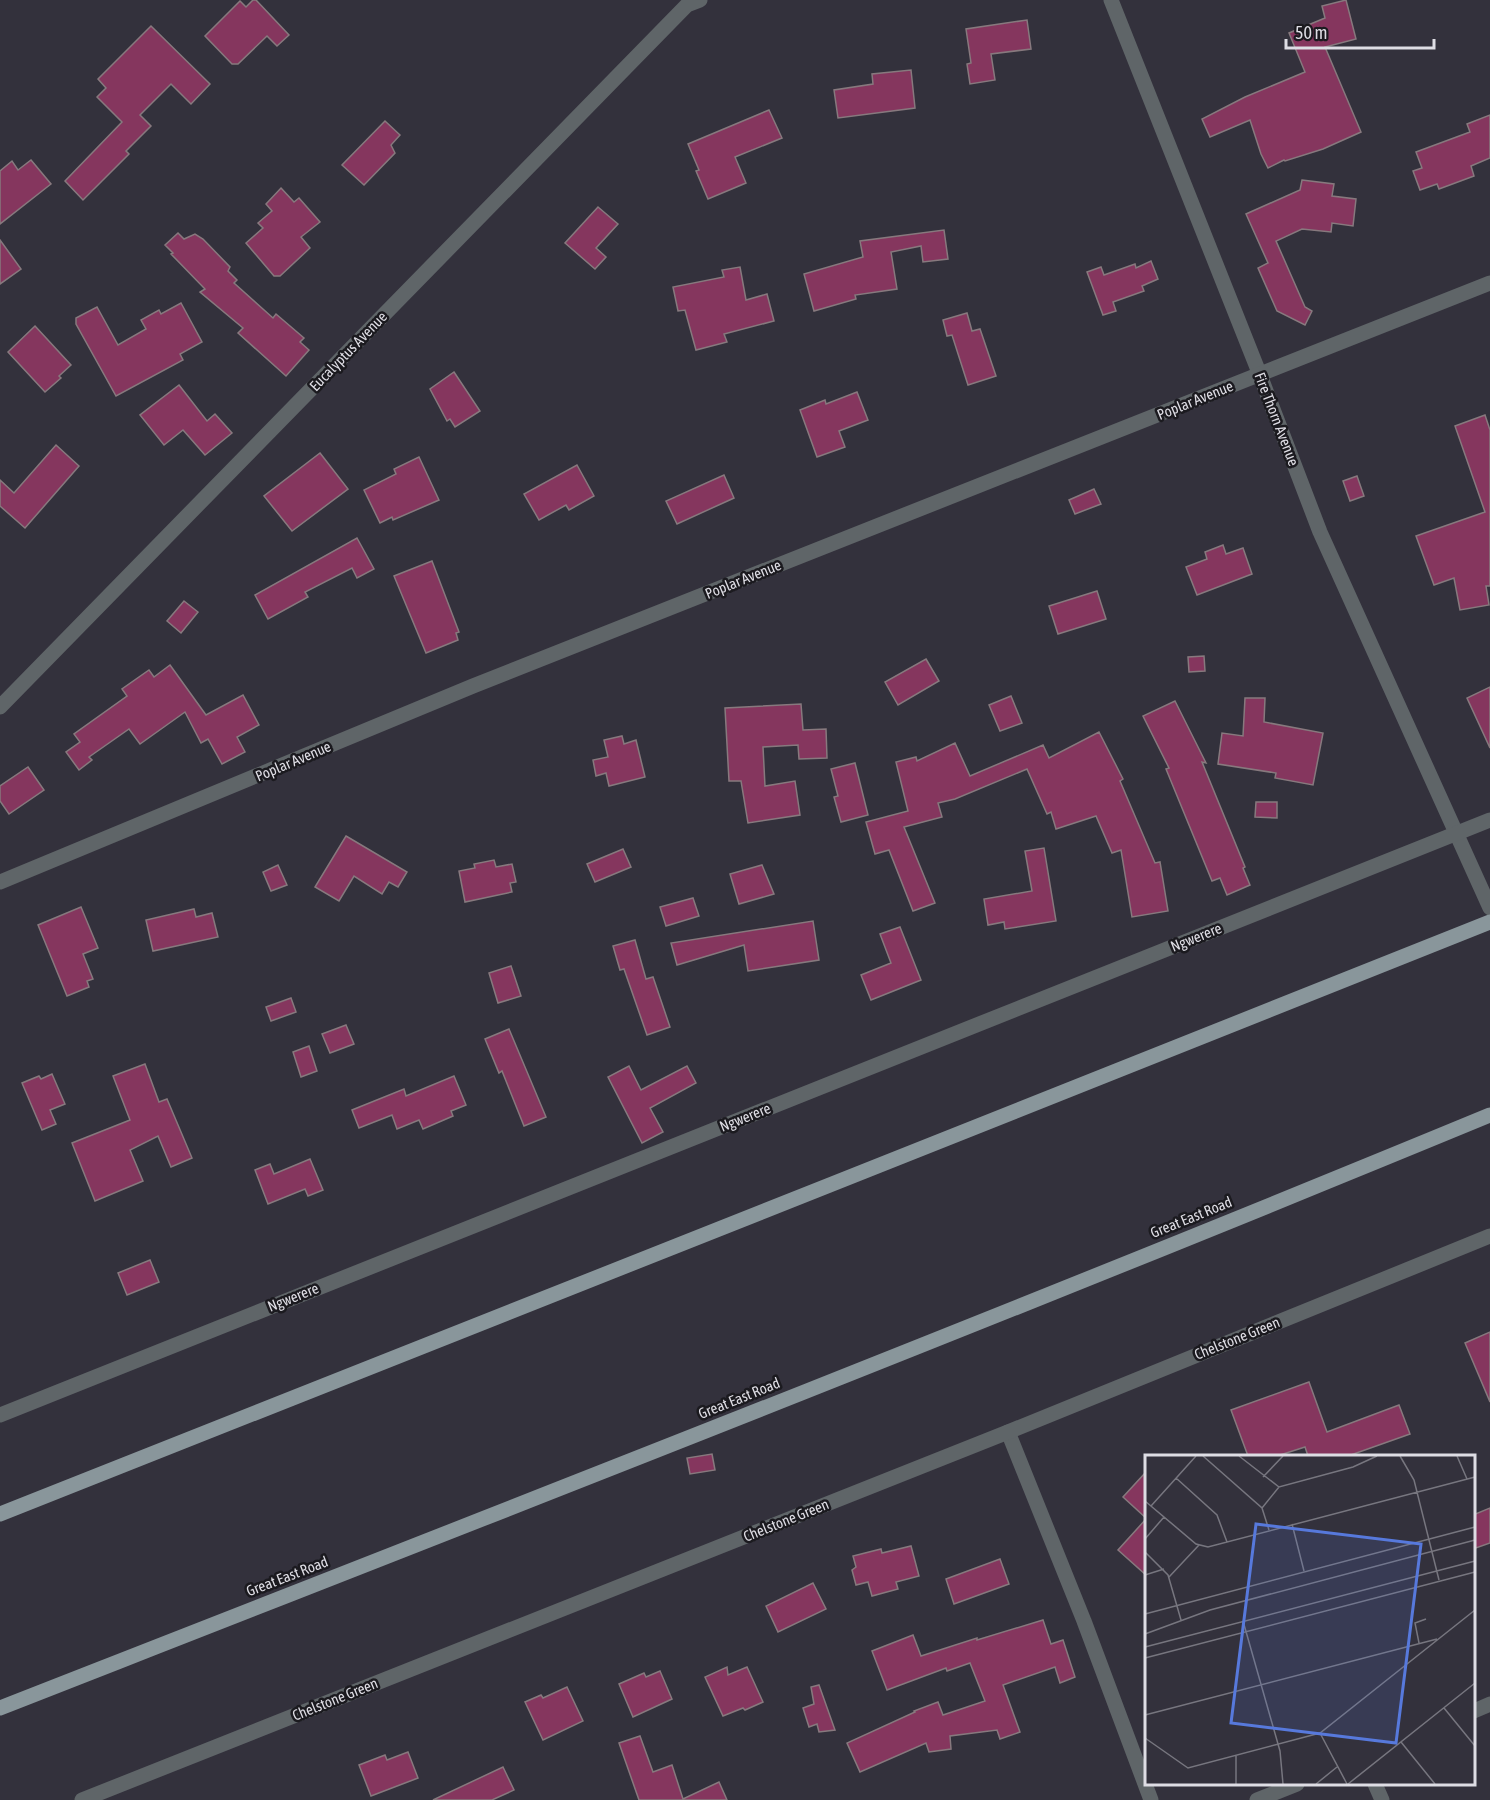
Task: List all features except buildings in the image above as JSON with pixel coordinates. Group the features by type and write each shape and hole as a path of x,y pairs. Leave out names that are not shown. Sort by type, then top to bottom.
{"main road":[{"path":"0,1514 1490,922"},
{"name":"Great East Road","path":"0,1708 597,1474 1490,1115"}],"street":[{"name":"Fire Thorn Avenue","path":"1111,0 1320,532 1490,908"},
{"name":"Eucalyptus Avenue","path":"0,706 690,2"},
{"name":"Poplar Avenue","path":"0,882 473,686 1490,284"},
{"name":"Ngwerere","path":"0,1415 1490,820"},
{"name":"Chelstone Green","path":"82,1800 1490,1236"},
{"path":"1008,1431 1084,1621 1145,1784"},
{"path":"1475,1710 1490,1704"},
{"path":"1145,1785 1151,1800"},
{"path":"1257,1800 1294,1785"},
{"path":"1375,1785 1382,1800"}]}
